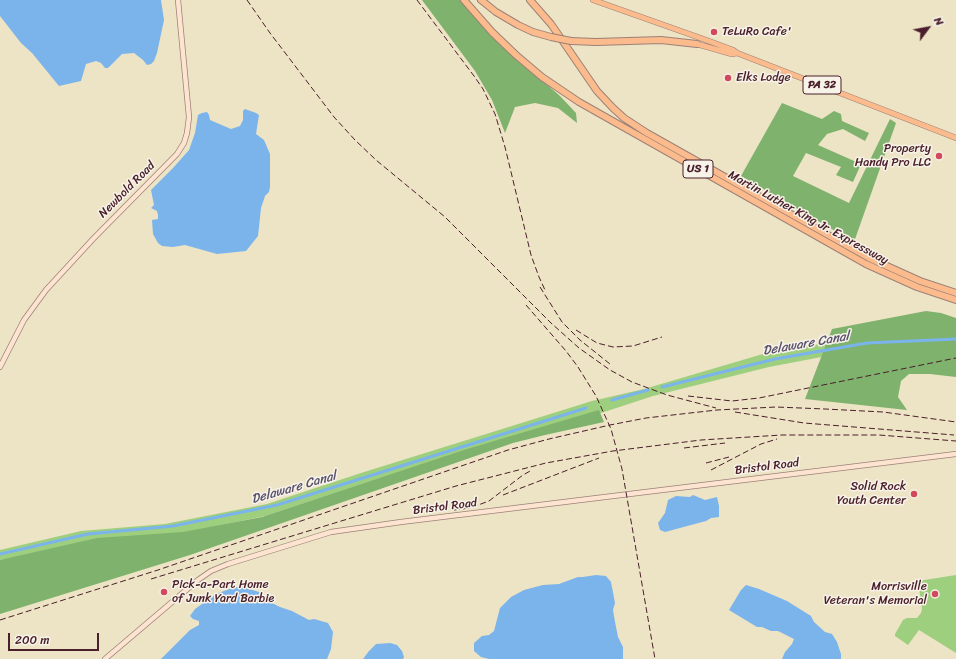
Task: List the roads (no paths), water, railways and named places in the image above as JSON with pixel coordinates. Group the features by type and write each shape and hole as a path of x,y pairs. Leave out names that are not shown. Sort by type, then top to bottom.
{"highway":[{"name":"Martin Luther King Jr. Expressway","path":"465,0 492,32 516,55 542,76 580,102 866,264 917,287 956,300"},
{"path":"481,0 496,12 518,25 533,32 551,37 571,41 596,42 661,40 697,44"},
{"name":"Martin Luther King Jr. Expressway","path":"530,0 542,12 602,97 618,113 630,122 874,261 920,281 956,294"},
{"path":"536,0 556,31"}],"main road":[{"name":"Newbold Road","path":"0,367 24,320 46,290 93,239 177,154 184,143 188,133 189,117 178,0"},
{"name":"PA 32","path":"593,0 733,50 737,53 956,138"},
{"name":"PA 32","path":"697,44 732,54 737,53"},
{"name":"Bristol Road","path":"106,658 198,580 211,572 228,564 331,532 401,522 956,454"}],"water":[{"path":"0,0 161,0 164,20 157,53 154,61 147,65 134,53 122,54 108,68 105,68 101,63 96,61 86,64 81,81 59,86 32,53 21,43 0,16"},
{"path":"245,109 259,115 256,134 264,140 270,154 270,187 261,208 258,236 246,251 217,254 185,245 173,247 162,246 158,243 153,234 152,220 158,219 158,215 157,211 151,208 154,205 151,190 189,150 195,133 198,115 207,112 210,120 231,129 240,126 243,120 243,111"},
{"path":"693,495 705,500 717,497 719,517 665,532 660,530 658,523 665,513 668,500 676,496 690,497"},
{"path":"596,575 606,576 611,582 615,603 613,610 618,637 623,647 623,659 489,659 481,657 474,651 474,643 482,636 489,635 494,631 500,608 511,597 524,590 543,585 559,584 578,577"},
{"path":"746,585 787,601 811,616 814,622 825,632 832,634 837,642 841,659 782,659 794,639 778,631 771,631 762,627 757,627 729,610 741,590"},
{"path":"235,587 243,587 259,592 268,601 309,620 314,619 328,623 333,632 331,649 327,659 161,659 190,630 199,625 199,621 190,616 195,609 216,594"},
{"path":"390,643 397,645 402,651 404,657 403,659 363,659 376,644"}],"waterway":[{"name":"Delaware Canal","path":"662,387 775,359 867,343 956,339"},
{"name":"Delaware Canal","path":"612,400 648,390"},
{"name":"Delaware Canal","path":"0,554 88,534 173,526 277,505 586,408"}],"railway":[{"path":"247,0 270,33 334,117 355,140 376,160 445,217 551,323 579,348 610,370 632,382 667,395 716,408"},
{"path":"417,0 483,89 495,114 505,147 531,255 545,290"},
{"path":"540,287 562,322 580,340 610,364"},
{"path":"526,305 578,367 596,396 611,429 622,469 655,659"},
{"path":"576,330 597,343 613,347 633,346 662,337"},
{"path":"688,396 732,401 759,398 956,358"},
{"path":"0,620 158,570 508,450 610,425 646,418 717,410 776,407 883,412 956,422"},
{"path":"735,412 804,423 954,435"},
{"path":"151,579 456,486 546,463 613,451 701,440 782,435 879,435 956,441"},
{"path":"711,470 761,444 777,439"},
{"path":"684,448 725,443"},
{"path":"706,463 729,457"},
{"path":"503,495 599,458"},
{"path":"454,510 470,508 489,501 523,475 532,470"}],"place":[{"name":"TeLuRo Cafe'","path":"714,32"},
{"name":"Elks Lodge","path":"728,78"},
{"name":"Property Handy Pro LLC","path":"939,156"},
{"name":"Solid Rock Youth Center","path":"914,494"},
{"name":"Pick-a-Part Home of Junk Yard Barbie","path":"164,592"},
{"name":"Morrisville Veteran's Memorial","path":"935,594"}]}
